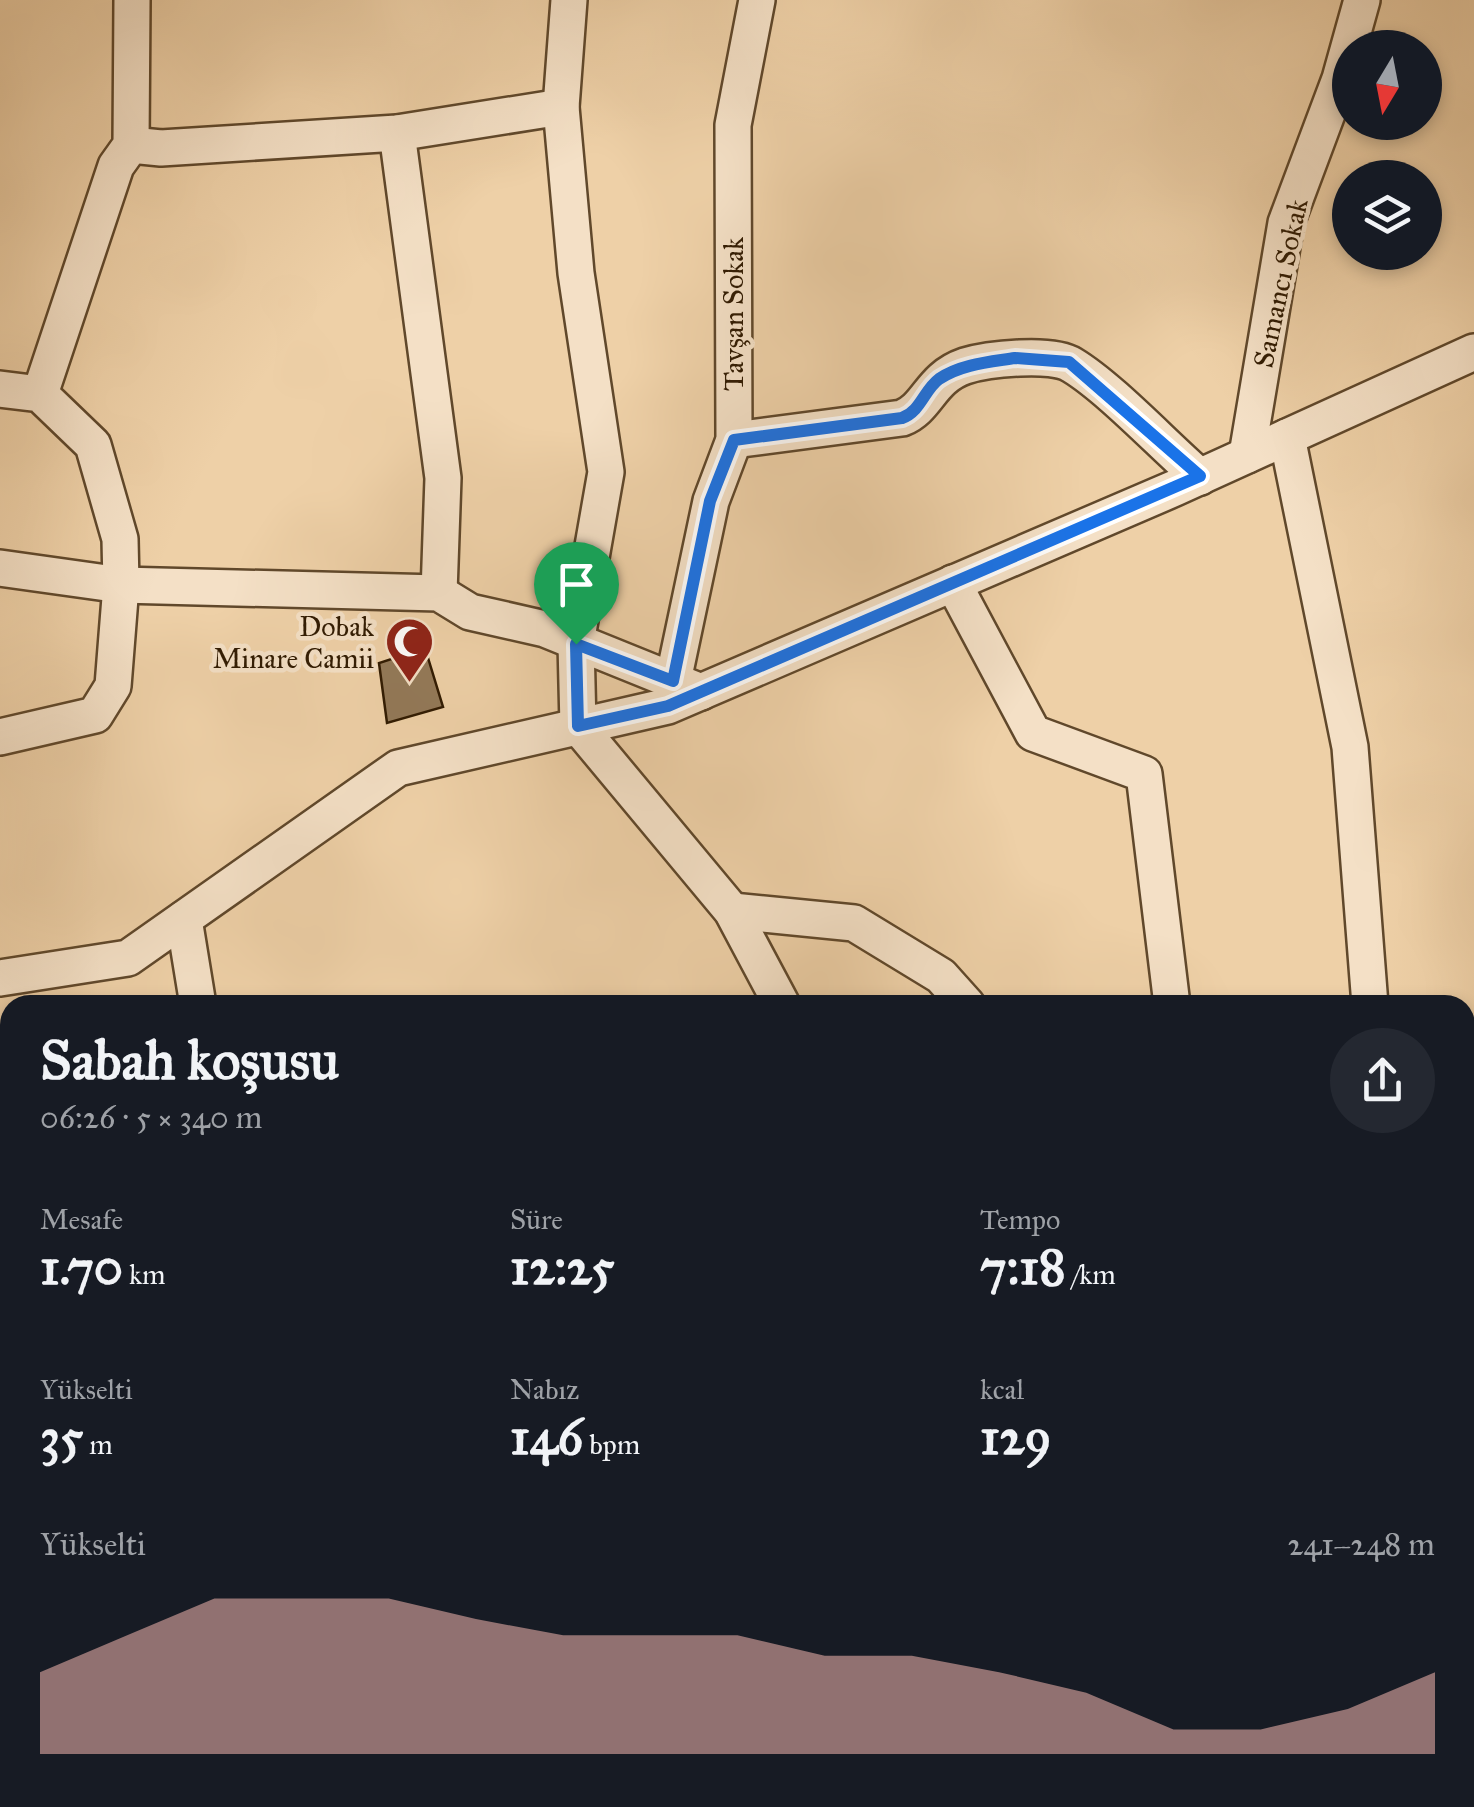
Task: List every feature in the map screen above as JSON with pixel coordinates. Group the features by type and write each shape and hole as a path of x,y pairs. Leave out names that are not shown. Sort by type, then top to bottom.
{"street":[{"path":"40,394 116,166 130,145 132,0"},
{"path":"568,0 561,108 576,273 606,472 576,644 578,726 732,911 777,995"},
{"name":"Tavşan Sokak","path":"687,686 710,501 734,440 733,125 757,0"},
{"name":"Samancı Sokak","path":"1246,455 1286,223 1340,79 1362,0"},
{"path":"130,145 160,148 397,133 561,108"},
{"path":"397,133 443,478 438,593"},
{"path":"0,978 128,958 398,768 668,706 687,686 953,583 1474,352"},
{"path":"734,440 902,418 913,414 937,380 966,366 1015,358 1069,362 1200,476"},
{"path":"0,389 40,394 93,445 120,539 113,686 95,715 0,737"},
{"path":"1287,437 1350,747 1369,995"},
{"path":"0,568 120,585 438,593 470,612 545,630 687,686"},
{"path":"953,583 1034,733 1144,774 1171,995"},
{"path":"732,911 854,923 941,976 958,995"},
{"path":"184,919 196,995"}],"building":[{"name":"Dobak Minare Camii","path":"425,648 443,707 387,723 379,663"}],"place":[{"name":"Dobak Minare Camii","path":"409,684"}],"route":[{"path":"1015,358 1069,362 1200,476 668,706 578,726 576,644 673,681 710,501 734,440 902,418 913,414 937,380 966,366 1015,358"}]}
